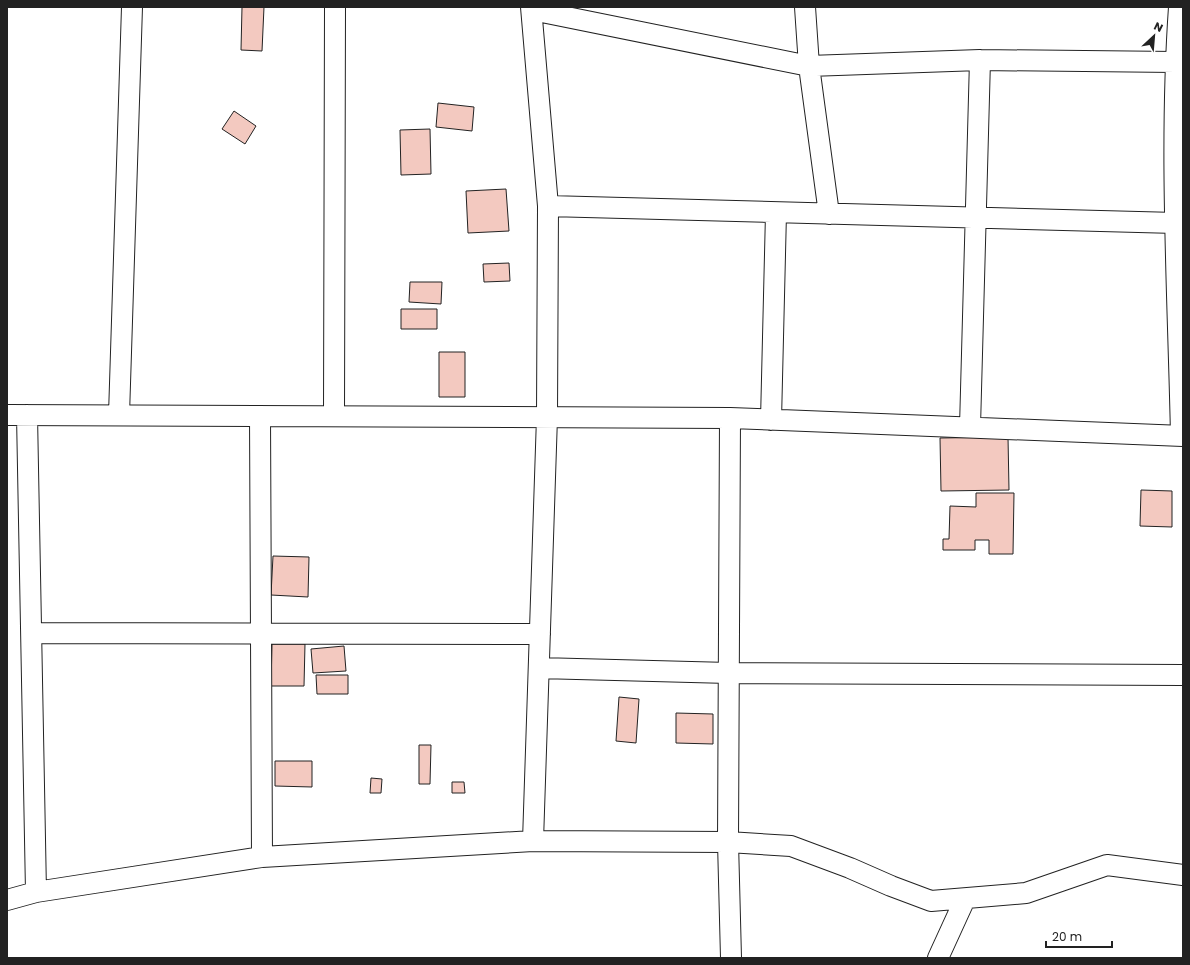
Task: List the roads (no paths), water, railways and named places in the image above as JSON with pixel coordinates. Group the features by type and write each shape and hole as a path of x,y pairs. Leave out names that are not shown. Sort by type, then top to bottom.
{"street":[{"path":"119,415 132,7"},
{"path":"334,416 335,7"},
{"path":"805,7 810,66 829,214"},
{"path":"7,415 730,418 1182,436 1176,223 1178,139 1175,62 1179,7"},
{"path":"533,841 547,417 548,206 531,8 810,66 980,60 1175,62"},
{"path":"970,428 980,60"},
{"path":"548,206 976,219 1176,223"},
{"path":"771,420 776,213"},
{"path":"27,415 36,892"},
{"path":"260,416 262,857"},
{"path":"730,418 728,842 731,958"},
{"path":"32,633 261,632 540,634"},
{"path":"539,668 729,673 1183,675"},
{"path":"7,900 36,892 262,857 533,841 728,842 791,846 931,900 965,899 1026,893 1107,865 1183,875"},
{"path":"938,958 965,899"}]}
